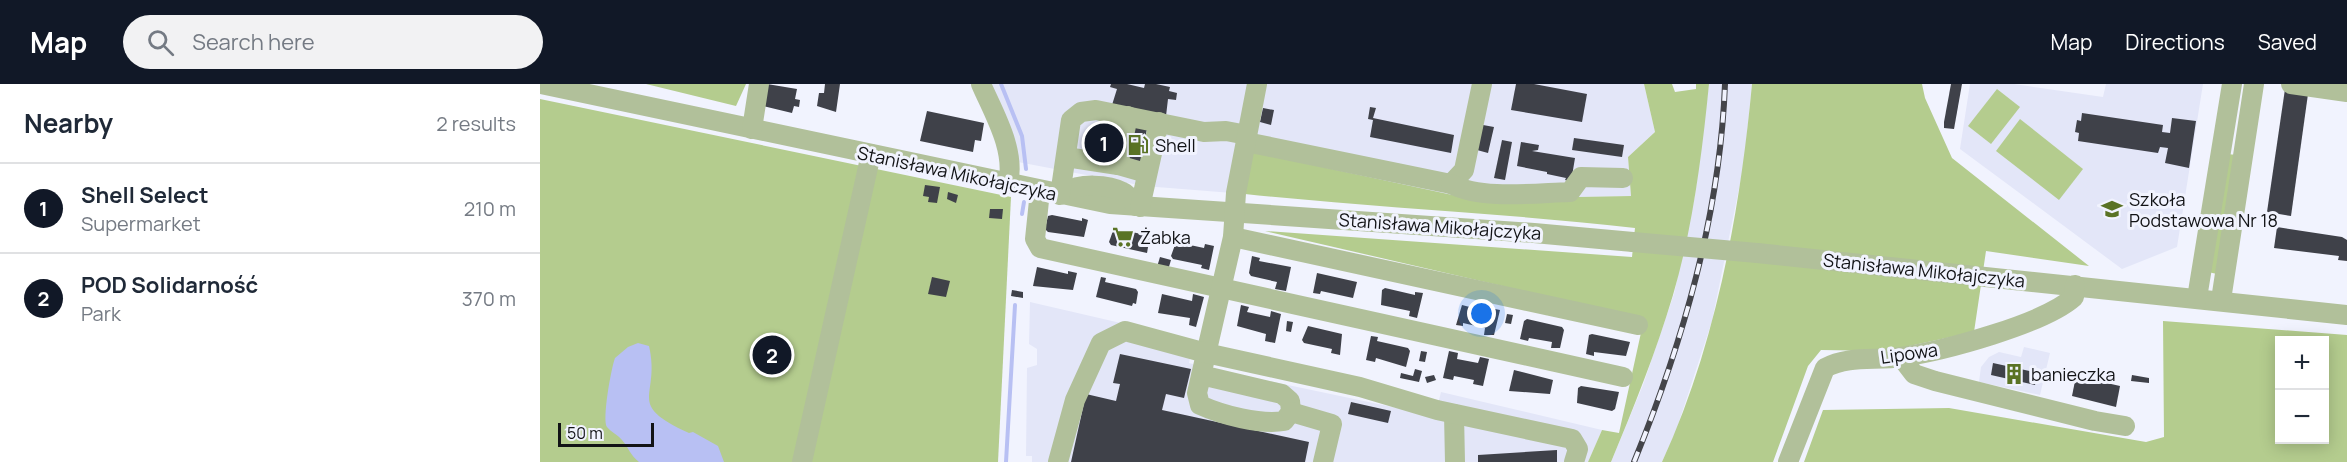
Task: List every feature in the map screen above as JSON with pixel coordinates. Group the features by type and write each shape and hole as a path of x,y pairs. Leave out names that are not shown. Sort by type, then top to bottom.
{"street":[{"name":"Stanisława Mikołajczyka","path":"541,84 1054,194 1138,207 1533,233 1757,253 2347,315"},
{"path":"752,129 759,84"},
{"path":"981,84 1005,144 1012,169 1008,184"},
{"path":"1201,375 1282,393 1290,401 1291,412 1284,421 1272,423 1200,405 1197,393 1206,352 1233,237 1236,193 1257,84"},
{"path":"1451,184 1464,170 1482,84"},
{"path":"2197,298 2232,84"},
{"path":"2220,300 2254,84"},
{"path":"2291,84 2347,92"},
{"path":"1623,177 1581,177 1570,192 1464,191 1451,184 1246,138 1226,131 1204,132 1096,110 1081,112 1071,120 1066,157 1054,194 1035,239 1040,248 1623,377"},
{"path":"1118,165 1128,116"},
{"path":"1138,207 1159,122"},
{"path":"802,462 871,154"},
{"path":"1066,157 1118,165 1146,173"},
{"path":"1233,237 1638,326"},
{"name":"Lipowa","path":"1788,462 1825,368 1843,359 1901,357 1975,341 2058,308 2074,297 2075,285"},
{"path":"1058,462 1075,400 1101,343 1125,331 1360,387 1454,414 1572,439 1578,449 1574,462"},
{"path":"1901,357 1914,374 1935,381 2125,426"},
{"path":"1291,412 1332,424 1323,462"},
{"path":"1454,414 1455,462"}],"shaded area":[{"path":"977,84 1644,84 1655,132 1628,157 1631,196 1471,199 1245,194 1144,186 1018,162"},
{"path":"1709,84 1752,84 1744,164 1712,321 1676,431 1662,462 1611,462 1643,385 1674,294 1695,195"},
{"name":"Szkoła Podstawowa Nr 18","path":"1970,84 2014,84 2103,97 2106,84 2203,84 2177,247 2122,269 1960,149"},
{"path":"1030,302 1194,340 1189,363 1212,369 1435,416 1441,392 1602,430 1588,462 1032,462 1032,456 1026,456 1027,368 1037,365 1037,349 1029,344"},
{"path":"2024,347 2050,353 2040,395 1979,382 1981,367 1989,357 1999,352 2021,357"}],"green space":[{"path":"646,84 746,84 736,106"},
{"path":"1644,84 1672,84 1675,92 1696,89 1696,84 1709,84 1696,190 1680,269 1652,358 1611,462 1588,462 1602,430 1619,433 1644,319 1265,231 1632,257 1635,228 1245,194 1253,152 1471,199 1631,196 1628,157 1655,132"},
{"path":"1752,84 1922,84 1925,98 1952,158 2089,266 1986,251 1974,332 1886,351 1821,350 1808,366 1773,462 1662,462 1697,372 1723,277 1740,181"},
{"path":"1997,89 2020,107 1991,144 1968,126"},
{"path":"540,99 1011,197 998,462 540,462"},
{"path":"2020,119 2083,169 2059,200 1996,151"},
{"path":"2227,154 2237,155 2217,274 2208,272"},
{"path":"2163,321 2347,335 2347,462 1804,462 1823,410 1949,408 2146,442 2164,437"}],"water":[{"path":"638,343 649,346 651,406 669,423 689,433 693,432 718,446 724,462 639,462 620,438 607,427 606,405 615,358 628,347"}],"building":[{"path":"767,84 797,89 795,99 800,100 799,107 794,106 792,113 763,106"},
{"path":"825,84 840,84 836,112 817,106 819,93 824,93"},
{"path":"1111,84 1127,84 1144,88 1145,84 1170,87 1169,91 1177,93 1176,100 1168,99 1166,116 1112,105 1117,89 1110,87"},
{"path":"1516,84 1534,84 1587,94 1582,122 1511,110"},
{"path":"1951,84 1962,84 1954,129 1944,128"},
{"path":"2285,89 2308,94 2291,216 2267,212"},
{"path":"1370,107 1376,108 1373,118 1454,135 1451,153 1370,137 1373,120 1368,119"},
{"path":"1263,108 1274,110 1271,125 1260,122"},
{"path":"927,111 984,123 981,141 975,140 973,152 920,141"},
{"path":"2082,113 2163,125 2162,132 2170,133 2172,118 2196,121 2189,168 2165,163 2168,148 2160,147 2158,153 2078,141 2079,133 2075,132 2077,120 2081,121"},
{"path":"1135,122 1148,124 1139,169 1125,166"},
{"path":"1483,125 1494,127 1488,153 1477,150"},
{"path":"1089,127 1117,133 1112,158 1083,153"},
{"path":"1574,138 1624,145 1622,157 1572,150"},
{"path":"1502,140 1512,142 1505,180 1494,178"},
{"path":"1521,142 1539,145 1538,150 1532,151 1575,158 1571,182 1565,180 1566,178 1547,174 1547,172 1517,166"},
{"path":"925,185 940,187 937,203 928,202 929,197 923,196"},
{"path":"948,192 958,195 956,203 947,199"},
{"path":"990,209 1003,209 1002,219 989,218"},
{"path":"1048,216 1082,221 1082,218 1088,220 1084,237 1048,232 1045,229"},
{"path":"2277,227 2342,237 2347,240 2347,261 2338,260 2339,256 2274,248"},
{"path":"1114,228 1150,236 1147,253 1111,245 1109,242"},
{"path":"1176,242 1204,248 1205,244 1214,246 1209,270 1201,268 1202,265 1173,259 1171,256"},
{"path":"1252,256 1260,258 1259,261 1291,267 1286,291 1275,289 1277,282 1251,276 1249,273"},
{"path":"1160,257 1171,260 1168,270 1157,267"},
{"path":"1037,267 1068,274 1068,271 1077,273 1073,290 1033,286"},
{"path":"1317,273 1357,282 1353,298 1321,291 1320,294 1313,293"},
{"path":"932,277 950,281 946,297 928,294"},
{"path":"1101,277 1106,278 1105,282 1136,289 1138,292 1136,304 1133,303 1132,306 1096,297"},
{"path":"1385,288 1415,295 1415,292 1423,293 1417,318 1409,316 1410,311 1381,305 1382,290"},
{"path":"1012,290 1023,292 1023,298 1011,296"},
{"path":"1162,294 1192,301 1193,294 1204,297 1196,327 1189,325 1190,318 1158,313"},
{"path":"1241,305 1249,307 1247,312 1270,317 1271,311 1281,314 1275,343 1265,341 1266,334 1237,326"},
{"path":"1462,305 1489,312 1490,308 1500,310 1494,335 1484,335 1485,328 1463,323 1463,326 1456,325"},
{"path":"1507,314 1513,315 1511,324 1505,323"},
{"path":"1527,319 1562,327 1564,330 1560,348 1551,348 1552,342 1529,338 1528,341 1520,339 1524,321"},
{"path":"1287,321 1293,322 1291,332 1286,331"},
{"path":"1308,326 1342,334 1340,355 1331,353 1332,349 1304,343 1302,340"},
{"path":"1589,335 1630,342 1626,356 1594,352 1594,356 1586,354"},
{"path":"1371,336 1378,337 1377,341 1408,348 1410,351 1406,367 1376,358 1375,362 1366,360"},
{"path":"1421,351 1427,352 1425,362 1419,361"},
{"path":"1449,351 1458,353 1457,359 1478,363 1480,357 1489,359 1483,386 1473,384 1474,380 1454,376 1453,380 1443,378"},
{"path":"1120,354 1191,369 1184,398 1166,394 1162,410 1309,442 1305,462 1071,462 1086,394 1116,401 1120,384 1113,383"},
{"name":"banieczka","path":"1993,363 2038,373 2035,385 1991,375"},
{"path":"1415,369 1422,371 1419,382 1400,378 1401,373 1413,376"},
{"path":"1514,370 1553,380 1550,394 1509,391"},
{"path":"1434,375 1436,380 1427,383 1425,377"},
{"path":"2132,375 2149,378 2149,383 2131,381"},
{"path":"2076,376 2120,386 2116,407 2072,396"},
{"path":"1581,386 1619,392 1615,409 1612,411 1577,403 1578,388"},
{"path":"1351,402 1391,411 1388,423 1348,414"},
{"path":"1557,450 1557,462 1478,462 1478,455"}],"waterway":[{"path":"1001,84 1022,136 1026,169"},
{"path":"1022,214 1024,202"},
{"path":"1006,462 1015,305"}],"railway":[{"path":"1634,462 1668,371 1696,277 1716,181 1725,84"}],"place":[{"name":"Shell Select","path":"1104,143"},
{"name":"Shell","path":"1138,145"},
{"name":"Szkoła Podstawowa Nr 18","path":"2112,209"},
{"name":"Żabka","path":"1123,237"},
{"name":"POD Solidarność","path":"772,355"},
{"name":"banieczka","path":"2014,374"}]}
